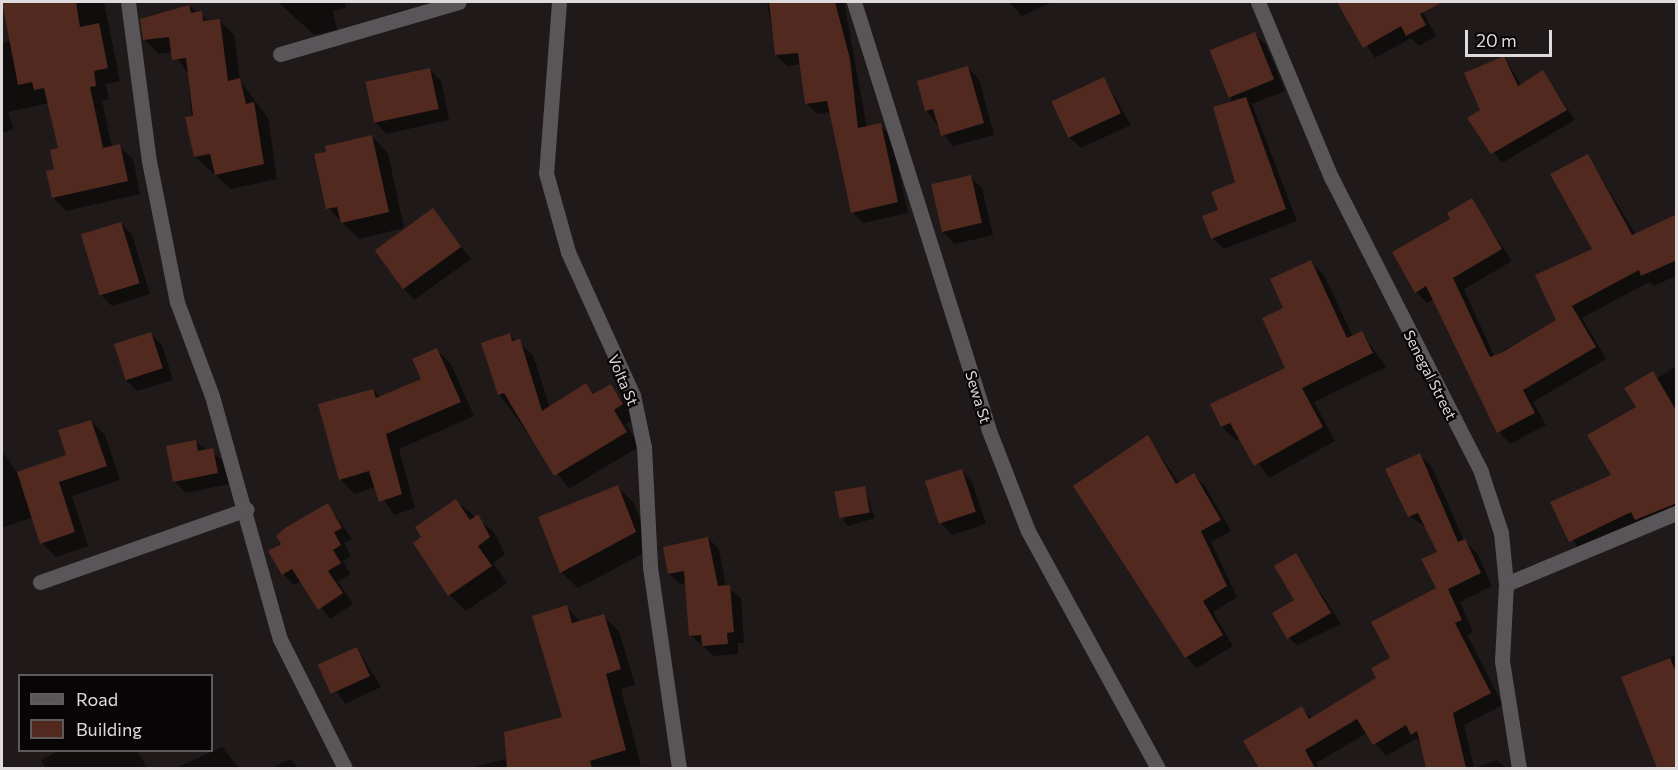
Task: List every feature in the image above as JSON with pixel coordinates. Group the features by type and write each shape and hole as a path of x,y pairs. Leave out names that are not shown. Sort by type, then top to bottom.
{"street":[{"path":"128,2 149,161 177,302 247,509 280,639 345,768"},
{"path":"280,54 459,2"},
{"name":"Volta St","path":"559,2 546,173 568,252 633,395 644,447 650,567 679,768"},
{"name":"Sewa St","path":"854,2 988,428 1028,531 1158,768"},
{"name":"Senegal Street","path":"1258,2 1331,177 1480,472 1501,533 1506,584 1502,661 1519,768"},
{"path":"40,582 247,509"},
{"path":"1506,584 1677,513"}],"building":[{"path":"2,2 76,2 80,27 99,23 108,68 94,71 96,86 90,87 103,148 120,144 128,181 52,198 46,171 54,169 50,150 58,148 44,88 34,90 32,82 18,85"},
{"path":"769,2 835,2 850,59 858,128 881,123 898,202 851,213 827,101 805,104 798,53 775,55"},
{"path":"1337,2 1443,2 1420,14 1426,25 1406,36 1401,26 1363,48"},
{"path":"189,5 191,13 202,11 203,21 220,19 228,81 240,78 246,104 254,102 264,164 215,175 210,154 194,157 185,117 193,116 186,58 172,60 169,37 143,40 140,19"},
{"path":"1255,32 1274,79 1229,98 1210,50"},
{"path":"1504,56 1518,86 1543,70 1567,110 1491,154 1467,118 1480,110 1464,73"},
{"path":"968,66 984,123 941,136 933,109 925,111 917,81"},
{"path":"430,68 439,109 374,123 365,82"},
{"path":"1104,77 1121,113 1068,138 1051,102"},
{"path":"1246,97 1286,209 1211,239 1202,216 1218,210 1211,192 1235,182 1213,107"},
{"path":"372,135 389,212 341,223 337,207 326,209 314,154 326,152 325,146"},
{"path":"1588,154 1632,235 1677,214 1677,260 1641,276 1639,270 1572,306 1596,347 1523,390 1535,413 1497,433 1426,286 1415,293 1392,252 1450,219 1447,213 1472,198 1502,249 1453,278 1490,357 1503,352 1556,320 1535,275 1592,249 1550,174"},
{"path":"971,175 982,223 942,232 931,184"},
{"path":"433,208 461,247 403,289 375,250"},
{"path":"121,222 140,283 100,295 81,234"},
{"path":"1311,260 1347,338 1362,331 1373,353 1302,388 1323,427 1254,466 1230,423 1221,427 1210,404 1285,368 1262,318 1283,308 1270,279"},
{"path":"151,332 163,368 126,380 114,344"},
{"path":"510,333 512,341 520,339 542,411 586,383 593,394 611,384 623,404 614,410 627,432 554,476 504,393 498,395 481,343"},
{"path":"437,348 461,402 386,434 402,494 379,502 369,471 339,480 318,404 373,389 376,398 421,379 412,359"},
{"path":"1653,371 1677,412 1677,503 1635,520 1631,512 1569,542 1550,502 1611,475 1587,435 1636,407 1624,388"},
{"path":"91,420 107,466 59,482 75,532 40,544 17,472 66,455 58,430"},
{"path":"1148,435 1176,484 1194,473 1221,520 1201,531 1227,586 1203,601 1223,635 1185,658 1073,486"},
{"path":"196,440 198,451 213,448 218,473 173,482 166,446"},
{"path":"1420,453 1458,542 1465,539 1481,573 1448,589 1462,620 1455,623 1491,693 1453,713 1466,768 1426,768 1417,731 1411,735 1406,725 1373,745 1357,719 1305,750 1315,768 1259,768 1243,741 1302,706 1309,719 1376,678 1371,668 1390,658 1371,622 1436,588 1421,559 1437,552 1418,513 1408,517 1385,469"},
{"path":"962,469 976,512 939,524 925,481"},
{"path":"618,485 636,532 560,573 538,517"},
{"path":"865,486 870,513 839,518 834,491"},
{"path":"456,499 470,520 478,514 490,537 478,546 492,566 448,596 413,543 421,537 415,527"},
{"path":"328,503 342,528 334,532 341,545 333,550 341,563 328,571 343,593 318,610 292,569 282,575 268,551 281,544 276,536 285,528"},
{"path":"708,537 718,586 730,585 734,632 727,633 728,644 702,646 701,635 689,636 684,571 668,574 663,547"},
{"path":"1296,553 1331,613 1287,639 1272,613 1294,600 1274,566"},
{"path":"567,605 572,623 604,614 621,669 606,674 626,750 590,761 592,768 507,768 504,732 562,717 532,616"},
{"path":"357,647 370,676 331,694 318,664"},
{"path":"1670,658 1677,674 1677,768 1657,768 1621,677"}]}
